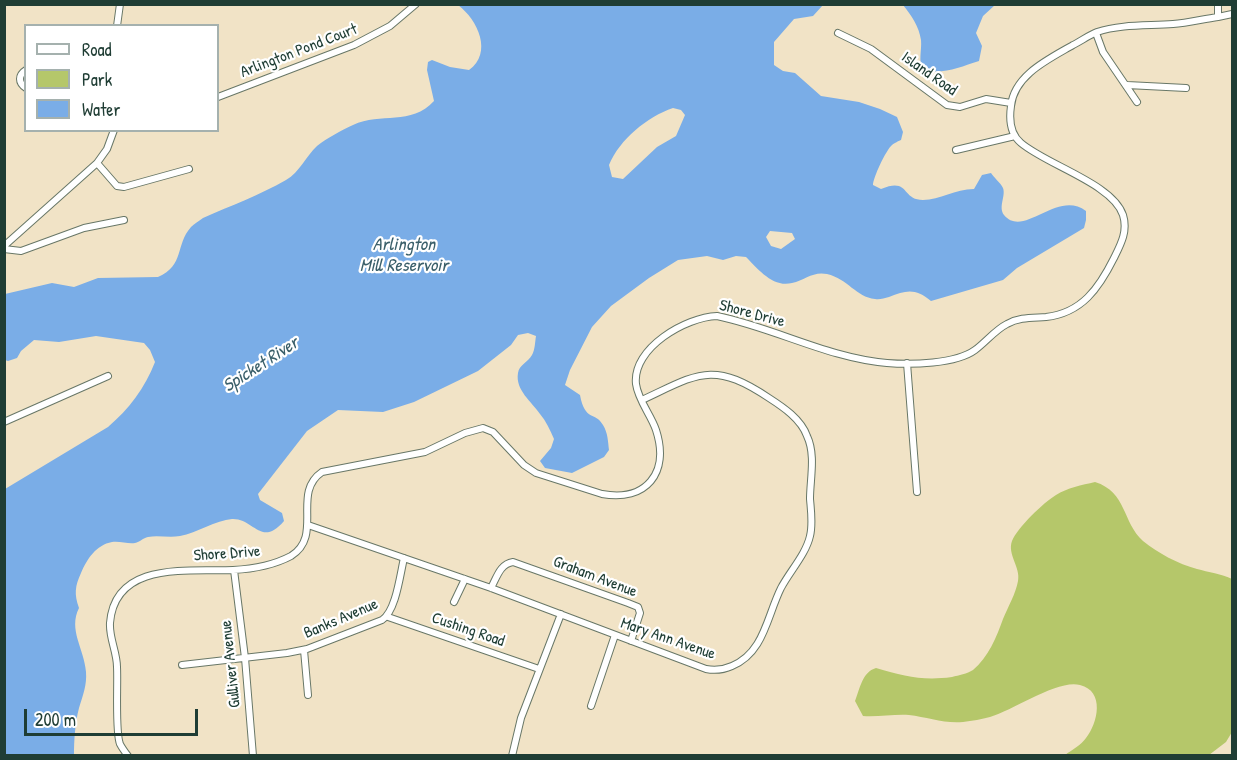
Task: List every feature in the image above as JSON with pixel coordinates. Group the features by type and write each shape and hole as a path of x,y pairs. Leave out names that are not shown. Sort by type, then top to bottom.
{"street":[{"path":"117,24 120,4"},
{"name":"Arlington Pond Court","path":"219,97 354,45 390,26 416,4"},
{"path":"1218,4 1218,17"},
{"path":"956,150 1015,136 1011,129 1011,103 1021,82 1037,67 1096,33 1110,29 1176,24 1233,14"},
{"name":"Island Road","path":"838,33 871,49 947,105 960,107 986,99 1011,103"},
{"path":"1096,33 1103,52 1137,102"},
{"path":"24,72 19,80 24,86"},
{"path":"1126,85 1186,88"},
{"path":"4,247 97,163 107,149 113,132"},
{"name":"Shore Drive","path":"128,756 120,744 117,731 117,657 110,623 118,597 138,579 151,575 185,570 234,570 273,563 291,555 302,547 307,535 309,487 322,472 425,452 478,429 486,429 493,432 524,465 536,473 602,494 617,496 638,492 651,481 657,471 659,456 657,434 637,390 636,376 639,366 646,353 658,341 698,319 711,316 723,317 843,355 888,363 907,363 949,361 962,357 974,351 1005,324 1071,311 1088,298 1101,283 1123,242 1125,229 1123,214 1115,202 1094,185 1029,150 1015,136"},
{"path":"97,163 117,186 124,187 189,169"},
{"path":"4,247 21,251 84,228 124,220"},
{"path":"907,363 917,492"},
{"name":"Mary Ann Avenue","path":"308,525 491,588 713,671 726,669 745,660 758,645 780,590 806,546 812,527 810,442 801,424 772,400 736,379 712,373 685,381 642,400"},
{"path":"4,422 108,376"},
{"name":"Banks Avenue","path":"182,665 304,650 377,623 388,617 392,608 404,558"},
{"name":"Graham Avenue","path":"491,588 500,570 508,563 520,563 638,607 639,617 630,640"},
{"name":"Gulliver Avenue","path":"234,570 254,756"},
{"path":"454,602 465,579"},
{"path":"512,756 519,725 561,614"},
{"name":"Cushing Road","path":"388,617 539,669"},
{"path":"591,706 615,634"},
{"path":"304,650 308,695"}],"green space":[{"path":"1095,482 1113,493 1119,500 1131,525 1143,541 1168,558 1232,579 1232,732 1226,742 1209,755 1065,755 1086,738 1094,724 1097,708 1096,700 1088,688 1071,684 1060,686 990,717 966,722 950,722 909,715 863,716 855,701 862,682 871,670 876,668 913,677 941,678 966,673 978,665 988,653 995,639 1017,586 1018,571 1011,551 1015,535 1031,516 1056,495"}],"water":[{"name":"Arlington Mill Reservoir","path":"458,5 823,5 813,16 794,19 774,42 774,65 783,71 795,73 821,96 859,102 897,117 903,132 901,140 886,152 873,185 881,189 890,186 901,187 911,197 929,200 974,189 982,175 991,173 1003,188 1002,212 1012,221 1021,221 1064,206 1075,206 1086,211 1084,228 1017,268 1003,280 931,301 916,292 901,293 880,299 868,298 834,276 822,273 792,283 778,283 761,272 746,257 736,256 723,260 707,256 678,260 611,306 592,327 570,370 565,385 580,395 587,413 603,425 609,450 604,457 572,473 545,468 540,461 551,448 554,439 544,420 519,385 519,370 533,353 534,348 536,336 528,333 518,335 511,345 478,371 414,402 383,412 338,410 307,431 258,494 260,500 282,513 284,521 276,529 263,532 240,520 232,519 180,536 148,537 135,543 112,542 101,546 93,553 83,568 76,590 79,608 75,624 85,663 86,677 77,720 74,755 5,755 5,489 108,427 136,398 155,362 144,343 96,336 59,342 34,340 21,351 17,358 5,360 5,294 52,283 74,287 98,278 158,277 167,272 176,261 191,227 203,218 286,180 295,173 317,146 330,137 364,121 406,116 425,109 434,101 427,70 428,62 432,60 450,67 469,70 480,55 480,37 477,28","holes":["673,108 681,110 685,115 676,136 657,147 623,179 612,177 609,165 627,138 644,123","770,231 792,233 795,239 781,249 771,246 766,237"]},
{"path":"903,5 995,5 983,16 976,33 982,46 979,61 944,71 923,70 920,35"}],"water label":[{"name":"Spicket River","path":"261,365"}]}
